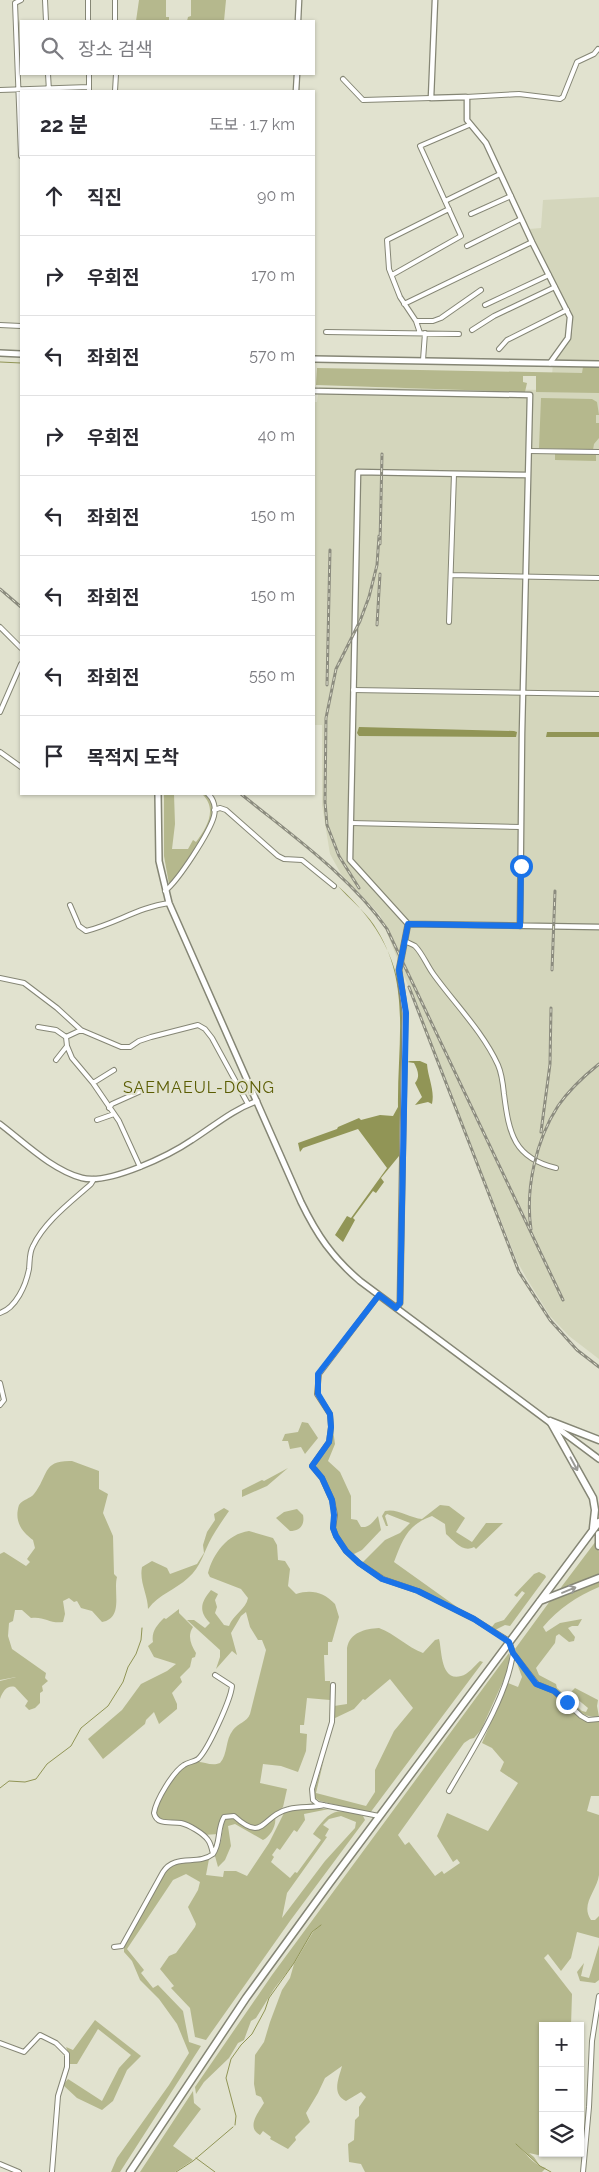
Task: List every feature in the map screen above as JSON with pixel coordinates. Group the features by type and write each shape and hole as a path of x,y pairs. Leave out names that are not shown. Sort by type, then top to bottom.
{"highway":[{"path":"550,1421 599,1440"},
{"path":"550,1421 593,1498 599,1546"},
{"path":"130,2172 246,1998 539,1602 596,1532 599,1522"},
{"path":"539,1602 599,1578"}],"main road":[{"path":"0,353 20,354"},
{"path":"315,359 599,364"},
{"path":"158,795 159,861 169,903 301,1202 318,1235 338,1261 379,1295 599,1459"}],"street":[{"path":"20,123 15,3 21,0"},
{"path":"45,0 46,20"},
{"path":"88,0 88,20"},
{"path":"115,0 115,20"},
{"path":"298,20 299,0"},
{"path":"431,98 435,0"},
{"path":"343,79 364,100 519,94 560,99 563,97 577,62 597,52 598,49"},
{"path":"48,75 49,90"},
{"path":"0,90 89,89 89,75"},
{"path":"115,90 116,75"},
{"path":"296,75 296,90"},
{"path":"466,97 469,125 483,137 571,321 568,338 550,363"},
{"path":"392,275 461,236 420,146 469,125"},
{"path":"445,201 500,174"},
{"path":"472,214 511,196"},
{"path":"423,360 422,333 416,320 404,304 389,269 387,240 449,209"},
{"path":"467,246 521,219"},
{"path":"404,304 532,242"},
{"path":"485,305 549,275"},
{"path":"472,330 494,316 555,287"},
{"path":"416,320 433,321 441,318 481,290"},
{"path":"498,349 507,340 567,310"},
{"path":"0,326 20,326"},
{"path":"326,332 460,334"},
{"path":"315,392 530,395 520,926"},
{"path":"529,451 599,452"},
{"path":"528,475 358,472 350,860 408,924 599,927"},
{"path":"449,622 454,474"},
{"path":"451,576 599,578"},
{"path":"0,627 20,647"},
{"path":"0,712 20,666"},
{"path":"353,690 599,694"},
{"path":"0,752 20,766"},
{"path":"165,891 178,877 208,831 214,810 212,799 209,795"},
{"path":"214,810 220,808 226,810 278,856 284,859 302,860 334,886"},
{"path":"351,823 521,827"},
{"path":"70,905 79,926 86,931 147,908 169,903"},
{"path":"396,1308 400,1303 406,1013 399,970 408,924"},
{"path":"405,941 414,945 421,954 434,975 483,1039 498,1064 503,1080 507,1114 518,1145 530,1159 556,1168"},
{"path":"0,978 24,983 57,1008 81,1030 126,1048 151,1036 198,1025 212,1038 248,1104"},
{"path":"38,1027 56,1030 66,1037 67,1046 72,1058 93,1083 119,1121 140,1167"},
{"path":"66,1037 81,1030"},
{"path":"56,1060 67,1046"},
{"path":"93,1083 114,1070"},
{"path":"109,1108 112,1104 140,1091"},
{"path":"0,1124 66,1172 84,1179 94,1179 140,1167 175,1151 229,1114 257,1101"},
{"path":"97,1120 114,1114"},
{"path":"0,1313 10,1308 20,1293 27,1275 30,1252 36,1241 58,1213 92,1184 94,1179"},
{"path":"379,1295 318,1374 318,1394 330,1414 331,1427 329,1442 312,1466 322,1478 332,1500 333,1528 336,1536 346,1551 368,1570 391,1583 428,1596 474,1619 509,1642 513,1653 536,1684 559,1695 581,1716 588,1720 599,1719"},
{"path":"0,1383 4,1400 0,1405"},
{"path":"449,1790 484,1729 511,1668 513,1653"},
{"path":"213,1854 207,1839 201,1834 182,1823 163,1822 154,1813 159,1798 177,1771 182,1765 199,1758 227,1704 232,1686 215,1675"},
{"path":"334,1685 332,1722 311,1795 315,1802 324,1805 379,1816"},
{"path":"114,1947 122,1946 163,1872 169,1865 183,1860 202,1860 213,1854 220,1836 222,1819 227,1815 234,1816 246,1827 256,1829 288,1809 324,1805"},
{"path":"582,2172 590,2107 592,2041 599,1996"},
{"path":"0,2042 24,2052 40,2035 56,2043 67,2054 67,2067 58,2096 52,2172"},
{"path":"0,2164 19,2172"}],"shaded area":[{"path":"139,0 166,0 166,17 169,17 169,20 136,20"},
{"path":"191,0 226,0 224,20 187,20 188,17 191,16"},
{"path":"599,197 599,1359 569,1336 550,1316 517,1261 380,915 341,874 330,854 322,805 322,725 315,725 315,402 317,402 319,387 551,390 553,362 566,346 573,331 573,323 572,314 529,229 541,228 543,200"},
{"path":"583,367 599,367 599,393 536,392 536,376 523,376 523,382 527,383 525,392 316,385 317,368 582,373"},
{"path":"541,398 592,399 597,402 599,415 596,415 596,423 599,423 599,438 594,444 593,450 539,448"},
{"path":"555,454 596,454 596,461 555,460"},
{"path":"359,727 517,732 516,737 359,736 357,733"},
{"path":"547,732 599,732 599,737 546,737"},
{"path":"164,795 174,795 175,824 172,849 188,849 193,840 196,842 209,818 209,806 203,795 206,795 212,803 212,815 194,851 169,884 164,856"},
{"path":"359,907 365,914 378,932"},
{"path":"387,950 392,961 397,978 401,997 399,1156 381,1178 384,1182 376,1193 373,1191 353,1218 355,1220 343,1242 335,1235 347,1216 351,1218 387,1168 358,1129 303,1148 300,1152 298,1143 337,1129 359,1118 361,1120 380,1115 393,1116 398,1107 400,1013 394,968"},
{"path":"420,1061 427,1064 433,1094 432,1104 428,1102 415,1105 422,1097 415,1083 418,1078 417,1070 414,1063 407,1062"},
{"path":"302,1422 308,1423 318,1438 305,1454 301,1447 290,1449 288,1441 282,1441 285,1434 298,1432"},
{"path":"332,1422 335,1444 328,1461 340,1472 351,1496 351,1519 357,1520 361,1527 366,1527 378,1516 381,1530 362,1550 352,1555 338,1538 335,1514 316,1465 330,1443"},
{"path":"62,1461 72,1461 99,1471 99,1489 108,1494 103,1513 113,1536 114,1574 117,1577 115,1610 109,1620 102,1622 92,1611 81,1608 77,1601 74,1602 69,1598 63,1601 65,1614 63,1622 58,1622 31,1618 22,1610 15,1610 13,1621 9,1623 8,1636 12,1649 46,1673 45,1678 48,1681 42,1686 43,1691 40,1693 40,1703 35,1708 29,1710 25,1706 28,1701 15,1687 6,1689 0,1699 0,1681 16,1677 0,1680 0,1554 4,1552 26,1566 30,1562 27,1559 35,1548 33,1540 25,1533 18,1521 19,1505 34,1494 51,1466"},
{"path":"288,1468 267,1486 242,1497 242,1490"},
{"path":"440,1505 449,1506 465,1518 456,1532 472,1542 486,1523 503,1523 476,1549 459,1545 446,1534 445,1524 432,1516 411,1528 400,1546 394,1562 464,1612 409,1586 388,1579 362,1563 385,1540 400,1533 410,1523 387,1514 385,1516 388,1526 386,1526 382,1516 385,1511 390,1510 422,1519"},
{"path":"224,1508 229,1511 212,1537 202,1559 196,1569 188,1578 157,1600 148,1609 141,1573 142,1567 152,1561 167,1568 170,1574 197,1564 204,1553 203,1545 207,1532 215,1520 214,1514"},
{"path":"297,1509 303,1515 302,1524 299,1529 290,1531 276,1518 284,1512"},
{"path":"249,1531 273,1538 277,1545 278,1560 285,1561 290,1569 288,1586 296,1594 312,1592 322,1594 335,1604 339,1617 332,1642 328,1642 328,1655 324,1655 325,1681 330,1681 330,1700 307,1698 304,1725 300,1725 300,1733 307,1734 306,1751 298,1772 281,1766 263,1764 260,1783 287,1789 283,1807 261,1825 251,1827 232,1814 225,1814 220,1820 219,1834 203,1835 187,1825 163,1821 156,1816 156,1809 168,1784 181,1769 194,1762 220,1763 223,1759 230,1734 250,1714 266,1650 262,1640 258,1640 250,1627 246,1612 241,1616 231,1633 237,1655 232,1651 216,1669 220,1650 187,1620 194,1620 205,1628 210,1623 206,1619 202,1606 211,1590 218,1594 215,1600 217,1607 215,1613 224,1625 229,1626 245,1605 248,1598 241,1589 210,1577 208,1573 213,1559 222,1546 234,1536"},
{"path":"596,1541 599,1552 599,1576 556,1594"},
{"path":"539,1572 546,1577 510,1626 505,1625 495,1630 491,1628 495,1623 504,1620 525,1593 522,1591 517,1597 514,1595 534,1574"},
{"path":"599,1580 599,1587 568,1604 543,1627 546,1632 560,1623 582,1619 578,1626 568,1628 575,1637 574,1641 569,1642 559,1634 556,1636 555,1643 536,1668 539,1675 556,1684 557,1688 582,1711 586,1712 588,1708 570,1693 575,1688 598,1700 599,1717 591,1717 580,1712 558,1691 536,1681 518,1657 515,1649 550,1601"},
{"path":"179,1609 179,1613 193,1627 190,1640 196,1653 195,1657 192,1658 190,1667 180,1677 182,1682 172,1693 177,1709 159,1724 154,1712 146,1720 145,1724 103,1759 88,1739 122,1710 141,1684 167,1671 176,1664 154,1657 148,1646 153,1642 154,1632 159,1623"},
{"path":"379,1628 423,1653 435,1640 439,1639 443,1664 449,1674 454,1677 464,1675 480,1661 483,1662 370,1813 320,1801 315,1798 314,1792 324,1759 316,1793 366,1806 375,1792 375,1770 394,1731 413,1708 390,1679 365,1700 363,1699 354,1709 333,1719 334,1706 347,1704 347,1648 351,1638 359,1632"},
{"path":"509,1653 509,1668 481,1730 474,1738 464,1743 398,1835 405,1845 409,1842 435,1876 442,1871 444,1874 460,1863 457,1859 453,1862 437,1836 447,1813 488,1831 518,1783 500,1771 504,1762 492,1748 482,1743 508,1683 518,1687 522,1677 515,1658 536,1686 554,1692 582,1718 590,1721 599,1721 599,1796 591,1796 587,1811 599,1815 599,1875 587,1908 591,1920 595,1920 599,1916 599,1938 577,1932 571,1958 561,1971 548,1954 544,1958 572,1994 571,2022 539,2022 539,2155 529,2153 540,2166 546,2168 542,2172 365,2172 361,2164 349,2162 348,2144 354,2140 355,2120 359,2116 359,2107 366,2097 361,2092 346,2101 341,2098 337,2085 342,2066 325,2078 306,2113 310,2122 295,2137 296,2140 288,2149 270,2139 271,2137 263,2131 260,2135 256,2132 254,2124 256,2115 264,2103 261,2097 256,2095 254,2084 255,2055 264,2042 282,1990 290,1978 294,1964 313,1932 321,1925 312,1932 294,1963 274,1989 256,2018 251,2021 244,2040 238,2043 229,2058 204,2082 196,2094 195,2087 272,1975","holes":["516,2144 540,2166 533,2161"]},
{"path":"311,1808 329,1809 304,1814 305,1820 297,1832 294,1830 280,1850 277,1848 272,1855 274,1857 271,1862 290,1878 295,1872 297,1873 321,1840 313,1834 329,1815 340,1811 363,1816 365,1820 290,1921 206,2040 195,2037 190,2008 171,1988 174,1986 160,1969 169,1956 176,1953 195,1927 196,1924 188,1907 198,1890 200,1882 186,1874 173,1880 127,1949 144,1970 141,1973 153,1988 158,1985 183,2011 189,2042 201,2046 120,2172 111,2172 117,2158 169,2085 189,2053 177,2024 159,1999 140,1980 132,1961 124,1952 124,1946 168,1868 178,1864 209,1859 206,1875 223,1877 224,1871 236,1871 247,1876 269,1843 285,1811","holes":["341,1816 356,1822 355,1828 325,1861 282,1918 287,1893 327,1837 325,1836 329,1829 323,1825 329,1819"]},
{"path":"275,1817 275,1824 272,1830 263,1840 235,1824 228,1826 231,1846 225,1860 218,1867 215,1856 221,1841 224,1819 234,1818 246,1827 255,1830 264,1826"},
{"path":"599,1945 599,1980 595,1983 580,1981 577,1972 584,1963 581,1976 589,1978"},
{"path":"95,2020 141,2056 127,2070 113,2101 102,2110 77,2098 63,2085 68,2079 102,2101 119,2068 131,2055 98,2029 77,2064 70,2064 66,2047 73,2050"},
{"path":"193,2091 194,2103 201,2109 173,2146 193,2160 175,2172 140,2172"}],"waterway":[{"path":"0,362 20,363"},
{"path":"0,1788 9,1781 25,1782 36,1779 47,1764 71,1746 81,1728 108,1706 123,1682 128,1667 136,1654 141,1640 142,1628"},
{"path":"235,2125 236,2116 226,2078 231,2059 252,2034 265,2010 269,1998 294,1963 312,1932 321,1925"},
{"path":"176,2172 193,2161 233,2127"},
{"path":"516,2144 540,2166 551,2172"},
{"path":"196,2158 215,2172"}],"railway":[{"path":"380,544 382,454"},
{"path":"359,888 339,856 327,825 325,802 326,718 336,669 360,621 369,597 377,565 379,536"},
{"path":"327,685 330,550"},
{"path":"377,625 380,574"},
{"path":"0,589 20,606"},
{"path":"242,795 299,840 337,874 355,891 387,929 563,1300"},
{"path":"552,970 555,891"},
{"path":"409,987 519,1272 550,1320 577,1350 599,1367"},
{"path":"541,1132 550,1064 551,1008"},
{"path":"531,1229 531,1181 538,1149 550,1119 562,1100 599,1064"}],"district":[{"name":"SAEMAEUL-DONG","path":"199,1087"}],"route":[{"path":"521,866 520,926 408,924 399,970 406,1013 400,1303 396,1308 379,1295 318,1374 317,1390 330,1414 331,1427 329,1442 312,1466 327,1487 332,1500 333,1528 346,1551 382,1579 418,1591 474,1619 509,1642 513,1653 536,1684 554,1691 567,1702"}]}
